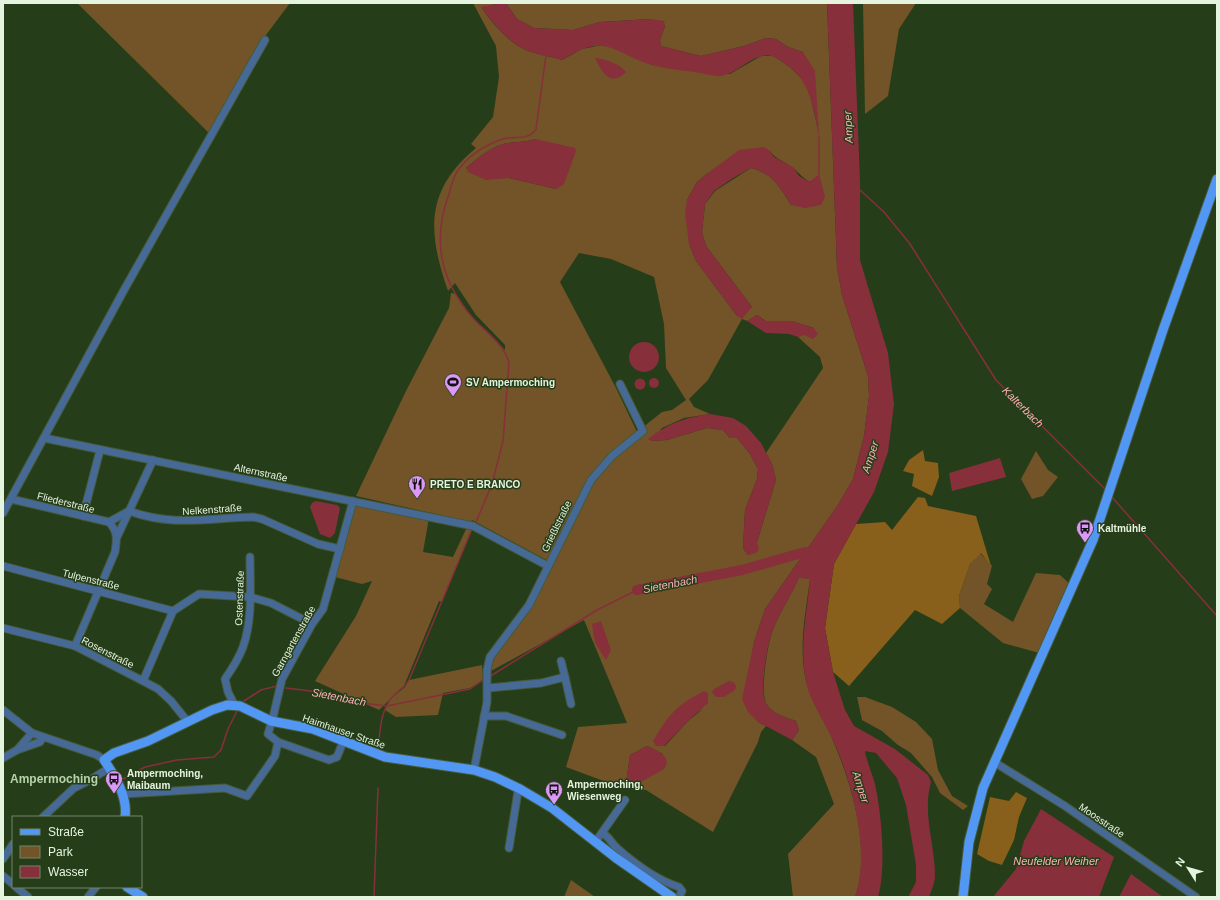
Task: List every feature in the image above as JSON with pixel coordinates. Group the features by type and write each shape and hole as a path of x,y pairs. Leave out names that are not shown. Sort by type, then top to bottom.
{"main road":[{"path":"963,897 969,842 976,811 994,762 1076,580 1105,505 1163,330 1217,178"},
{"path":"125,816 126,802 106,764 114,754 148,741 227,704 234,704"},
{"name":"Haimhauser Straße","path":"234,704 271,721 313,729 344,742 392,758 474,770 520,789 560,814 672,897"},
{"path":"129,888 143,897"}],"street":[{"path":"3,513 124,290 265,40"},
{"name":"Grießlstraße","path":"474,770 488,688 487,670 490,657 529,605 581,499 596,473 612,456 643,431 620,384"},
{"name":"Alternstraße","path":"44,438 473,526 548,566"},
{"path":"84,516 99,454"},
{"path":"75,646 100,591 115,552 117,537 154,460"},
{"name":"Fliederstraße","path":"11,499 109,522"},
{"name":"Garngartenstraße","path":"271,721 282,678 312,624 323,609 353,501"},
{"path":"117,537 115,529 109,522 129,511"},
{"name":"Nelkenstraße","path":"129,511 143,516 187,522 253,517 262,519 318,544 340,549"},
{"name":"Ostenstraße","path":"234,704 228,692 226,679 243,648 247,634 250,597 250,557"},
{"name":"Tulpenstraße","path":"3,566 173,611"},
{"path":"143,681 173,611 199,594 250,597 271,603 312,624"},
{"name":"Rosenstraße","path":"3,628 75,646 158,690 171,701 188,722"},
{"path":"561,661 570,704"},
{"path":"488,688 541,684 565,678"},
{"path":"3,710 32,733 97,755 106,764 90,780 74,788 44,816"},
{"path":"484,716 506,716 562,735"},
{"path":"271,721 268,734 278,742 329,760 337,757 344,742"},
{"path":"17,750 32,733"},
{"path":"3,758 17,750 40,742 43,737"},
{"path":"123,794 225,788 247,796 275,756 278,742"},
{"name":"Moosstraße","path":"994,762 1064,806 1196,897"},
{"path":"509,848 518,791 520,789"},
{"path":"596,841 625,800"},
{"path":"602,833 606,835 616,848 640,866 679,887 682,890 679,897"},
{"path":"3,859 12,846"},
{"path":"3,876 12,883"},
{"path":"17,888 28,897"},
{"path":"88,897 95,888"}],"green space":[{"path":"77,3 290,3 263,39 210,134"},
{"path":"473,3 501,3 482,8 490,20 507,38 526,50 562,60 582,49 602,45 614,47 652,65 730,74 761,56 774,56 791,68 805,82 811,99 819,134 803,52 788,47 776,39 766,38 744,46 701,56 661,46 660,40 665,26 651,19 600,22 573,30 534,28 517,19 506,3 827,3 837,267 842,295 868,376 869,396 864,436 853,479 838,505 765,609 754,642 750,667 758,722 766,726 761,732 758,742 713,832 646,790 625,789 566,767 578,727 627,723 584,620 491,671 495,655 534,602 554,564 472,520 471,522 356,496 406,391 449,308 451,293 456,294 471,316 505,350 505,345 476,315 455,283 448,291 441,270 434,232 435,214 439,197 447,180 459,164 476,148 471,144 493,117 499,77 496,46","holes":["535,139 556,189 466,168 493,148 507,143","770,151 810,182 819,175 791,205 770,177 751,168 715,191 705,204 702,232 706,246 752,307 737,316 696,261 689,244 687,200 697,182 708,173","579,253 611,259 654,277 664,324 666,368 686,400 672,410 662,412 637,432 616,388 560,282","757,315 766,321 791,321 814,328 798,337 820,357 823,368 766,453 772,464 776,480 757,542 748,555 743,548 745,510 757,479 758,469 750,454 737,438 730,438 723,430 707,428 667,440 652,441 662,428 684,418 710,414 694,407 689,399 708,380 742,319 747,321","703,709 688,721 665,746 653,741","647,746 663,754 626,783 630,755"]},
{"path":"863,3 916,3 899,29 888,96 865,114"},
{"path":"1036,451 1048,470 1058,477 1043,496 1032,499 1021,479"},
{"path":"354,505 429,518 423,552 453,557 467,527 472,529 442,602 439,601 404,686 394,696 405,687 409,680 482,665 483,680 470,688 443,693 438,715 396,717 385,710 389,700 379,710 315,681 356,616 372,581 362,584 335,577"},
{"path":"980,553 992,566 987,584 992,589 984,604 1013,622 1036,573 1060,575 1071,585 1039,653 1003,643 960,608 959,596 970,564"},
{"path":"799,577 810,579 803,639 803,664 806,682 844,768 851,789 860,834 860,877 855,897 793,897 788,854 834,804 816,757 792,740 799,730 796,721 773,711 767,705 765,699 764,679 769,643 777,621"},
{"path":"857,697 865,697 892,707 916,722 932,739 938,770 952,796 968,806 963,810 940,793 932,777 911,753 898,745 882,731 862,720"},
{"path":"571,880 595,897 564,897"}],"shaded area":[{"path":"923,450 925,461 938,463 939,477 932,496 912,486 914,474 903,471 909,460"},
{"path":"918,497 925,498 928,506 976,516 991,566 981,553 970,564 959,596 960,608 942,624 915,610 849,686 833,672 825,628 834,564 856,524 885,522 892,530"},
{"path":"1016,792 1027,798 1019,817 1014,840 1002,865 989,861 977,854 990,797 1009,801"}],"water":[{"path":"506,3 517,19 534,28 573,30 600,22 651,19 664,21 665,26 660,40 661,46 701,56 744,46 766,38 776,39 788,47 803,52 815,71 819,137 813,106 806,87 793,70 775,57 767,56 753,59 732,72 718,76 652,65 618,50 600,46 589,47 577,51 562,60 526,50 507,37 495,25 481,7"},
{"name":"Amper","path":"827,3 853,3 860,181 860,260 888,353 894,404 888,452 874,492 834,564 825,628 833,672 845,710 854,726 895,749 928,775 931,782 928,817 935,876 934,884 929,897 908,897 916,882 916,865 906,805 897,778 876,753 865,751 875,784 878,801 882,844 882,873 878,897 855,897 861,860 860,839 853,796 833,740 809,693 805,676 803,651 810,579 799,578 777,621 769,643 763,690 764,699 767,705 784,717 796,721 799,730 792,740 758,722 748,712 742,699 754,642 765,609 838,505 853,479 864,436 869,396 868,376 842,295 837,267"},
{"path":"595,58 612,62 626,72 615,79 611,78 604,73"},
{"path":"535,139 575,148 576,151 564,184 556,189 509,178 486,180 468,172 466,168 493,148 507,143"},
{"path":"764,147 770,151 774,157 793,167 799,176 810,182 819,174 825,197 821,205 805,208 791,205 770,177 751,168 714,191 705,204 702,232 706,246 752,307 742,319 737,316 696,261 689,244 685,213 687,200 697,182 739,150"},
{"path":"757,315 766,321 791,321 814,328 818,334 813,339 804,335 798,337 789,334 766,333 747,321"},
{"path":"644,342 650,343 658,351 658,363 650,371 644,372 638,371 630,363 629,357 630,351 638,343"},
{"path":"654,378 659,383 654,388 649,383"},
{"path":"638,379 642,379 644,380 644,388 638,389 635,386 635,382"},
{"path":"710,414 733,418 746,426 761,443 772,464 776,480 757,542 759,549 756,553 748,555 743,548 745,510 757,479 758,469 750,454 737,438 730,438 723,430 707,428 667,440 651,441 648,439 677,422 692,417"},
{"path":"1000,458 1006,477 952,491 949,473"},
{"path":"316,501 337,505 340,508 335,533 330,538 320,534 310,507 312,503"},
{"path":"601,621 611,650 606,660 595,643 592,624"},
{"path":"729,681 733,682 736,686 735,690 724,697 716,697 712,692 714,689"},
{"path":"704,691 708,693 708,703 664,746 656,746 653,741 669,717 686,701"},
{"path":"647,746 663,754 667,761 666,765 664,769 632,787 626,783 630,755"},
{"name":"Neufelder Weiher","path":"1041,809 1114,857 1099,897 993,897 1016,869 1024,841"},
{"path":"1131,874 1163,897 1119,897"}],"waterway":[{"path":"476,522 492,484 503,441 509,363 503,349 476,322 460,302 452,288 442,258 440,243 441,227 452,182 463,164 473,155 491,144 503,139 525,137 533,133 536,129 546,55"},
{"path":"819,137 819,174"},
{"name":"Kalterbach","path":"859,189 884,212 910,244 996,380 1106,490"},
{"name":"Kalterbach","path":"1111,496 1217,616"},
{"path":"378,749 384,711 392,697 405,686 409,680 472,529"},
{"name":"Sietenbach","path":"637,590 742,570 805,552 818,553"},
{"name":"Sietenbach","path":"489,677 597,610 637,590"},
{"name":"Sietenbach","path":"286,688 327,693 345,701 387,706 470,689 483,680"},
{"name":"Sietenbach","path":"244,701 261,690 277,686"},
{"name":"Sietenbach","path":"123,779 145,767 177,760 214,757 221,750 228,729 237,711"},
{"path":"374,897 378,788"}],"place":[{"name":"SV Ampermoching","path":"453,397"},
{"name":"PRETO E BRANCO","path":"417,499"},
{"name":"Kaltmühle","path":"1085,543"},
{"name":"Ampermoching, Maibaum","path":"114,794"},
{"name":"Ampermoching, Wiesenweg","path":"554,805"}],"district":[{"name":"Ampermoching","path":"54,779"}]}
